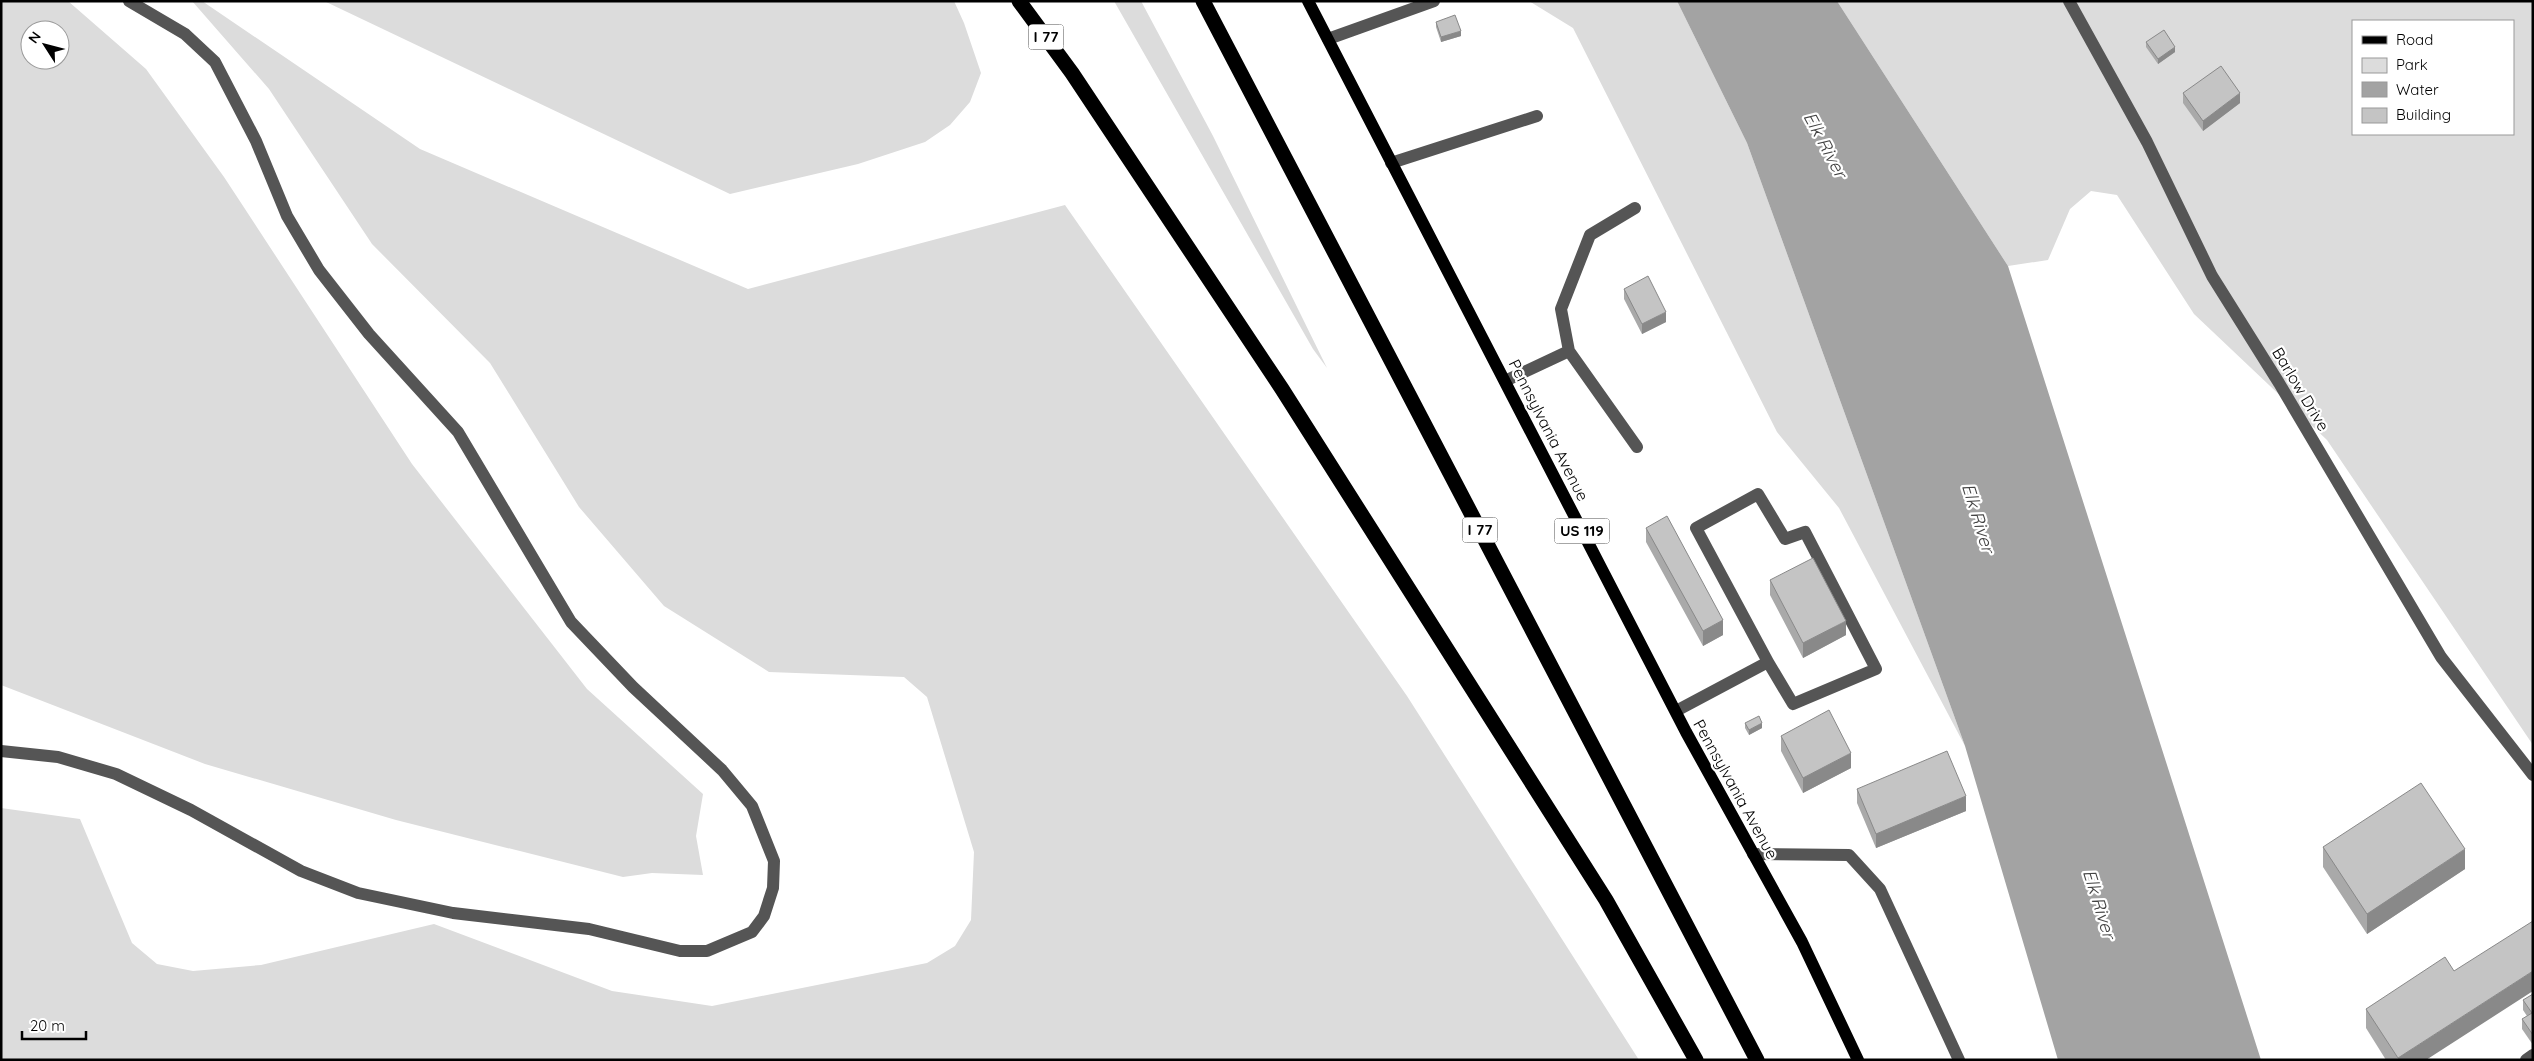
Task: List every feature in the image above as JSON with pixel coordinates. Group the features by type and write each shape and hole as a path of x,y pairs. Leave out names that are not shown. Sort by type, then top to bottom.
{"highway":[{"name":"I 77","path":"1019,1 1072,74 1282,388 1606,900 1696,1060"},
{"path":"1026,1 1072,74"},
{"name":"I 77","path":"1203,1 1756,1060"}],"main road":[{"name":"Pennsylvania Avenue","path":"1308,1 1676,711 1802,942 1858,1060"}],"street":[{"path":"1,751 58,758 116,774 191,810 301,872 358,893 453,913 589,929 680,951 707,951 752,932 764,916 773,888 774,861 752,806 722,770 633,687 571,622 458,432 369,334 319,270 287,216 256,141 216,62 185,34 129,1"},
{"path":"1328,39 1434,1"},
{"name":"Barlow Drive","path":"2069,1 2147,142 2212,276 2279,383 2441,657 2533,775"},
{"path":"1392,163 1537,116"},
{"path":"1635,208 1590,235 1562,309 1569,351 1638,447"},
{"path":"1505,381 1569,351"},
{"path":"1758,494 1786,539 1805,532 1876,670 1793,704 1768,662 1696,528 1758,494"},
{"path":"1676,711 1768,662"},
{"path":"1753,854 1849,855 1880,889 1959,1060"},
{"path":"2526,1060 2533,1055"}],"green space":[{"path":"1,1 68,1 146,69 224,177 412,464 587,689 703,794 696,836 703,875 652,873 623,877 396,820 205,764 1,685"},
{"path":"192,1 202,1 420,149 748,289 1065,205 1407,696 1639,1060 1,1060 1,808 80,819 132,943 157,964 193,971 261,965 434,924 612,991 712,1006 927,963 955,946 971,920 974,852 927,697 904,677 769,672 664,606 579,507 490,363 372,244 269,89"},
{"path":"324,1 954,1 964,23 981,73 970,102 950,125 925,142 858,164 730,194"},
{"path":"1114,1 1141,1 1213,136 1327,368 1313,349"},
{"path":"1529,1 1677,1 1747,143 1965,746 1839,508 1777,432 1573,28"},
{"path":"1837,1 2533,1 2533,745 2327,440 2194,314 2117,195 2091,191 2070,209 2048,260 2008,266"}],"water":[{"name":"Elk River","path":"1677,1 1837,1 2008,266 2261,1060 2058,1060 1965,746 1747,143"}],"building":[{"path":"1455,15 1461,31 1441,37 1436,22"},
{"path":"2164,30 2175,47 2158,59 2146,42"},
{"path":"2221,66 2240,93 2203,121 2183,93"},
{"path":"1648,276 1666,312 1642,324 1624,289"},
{"path":"1667,516 1723,620 1703,631 1646,528"},
{"path":"1813,558 1846,621 1803,643 1770,580"},
{"path":"1829,710 1851,753 1803,778 1781,736"},
{"path":"1759,716 1762,723 1749,730 1745,723"},
{"path":"1947,751 1966,796 1876,834 1857,789"},
{"path":"2421,783 2465,849 2367,914 2323,847"},
{"path":"2533,921 2533,971 2398,1058 2366,1009 2445,957 2454,971"},
{"path":"2533,994 2533,1035 2522,1019 2532,1013 2523,1000"}]}
